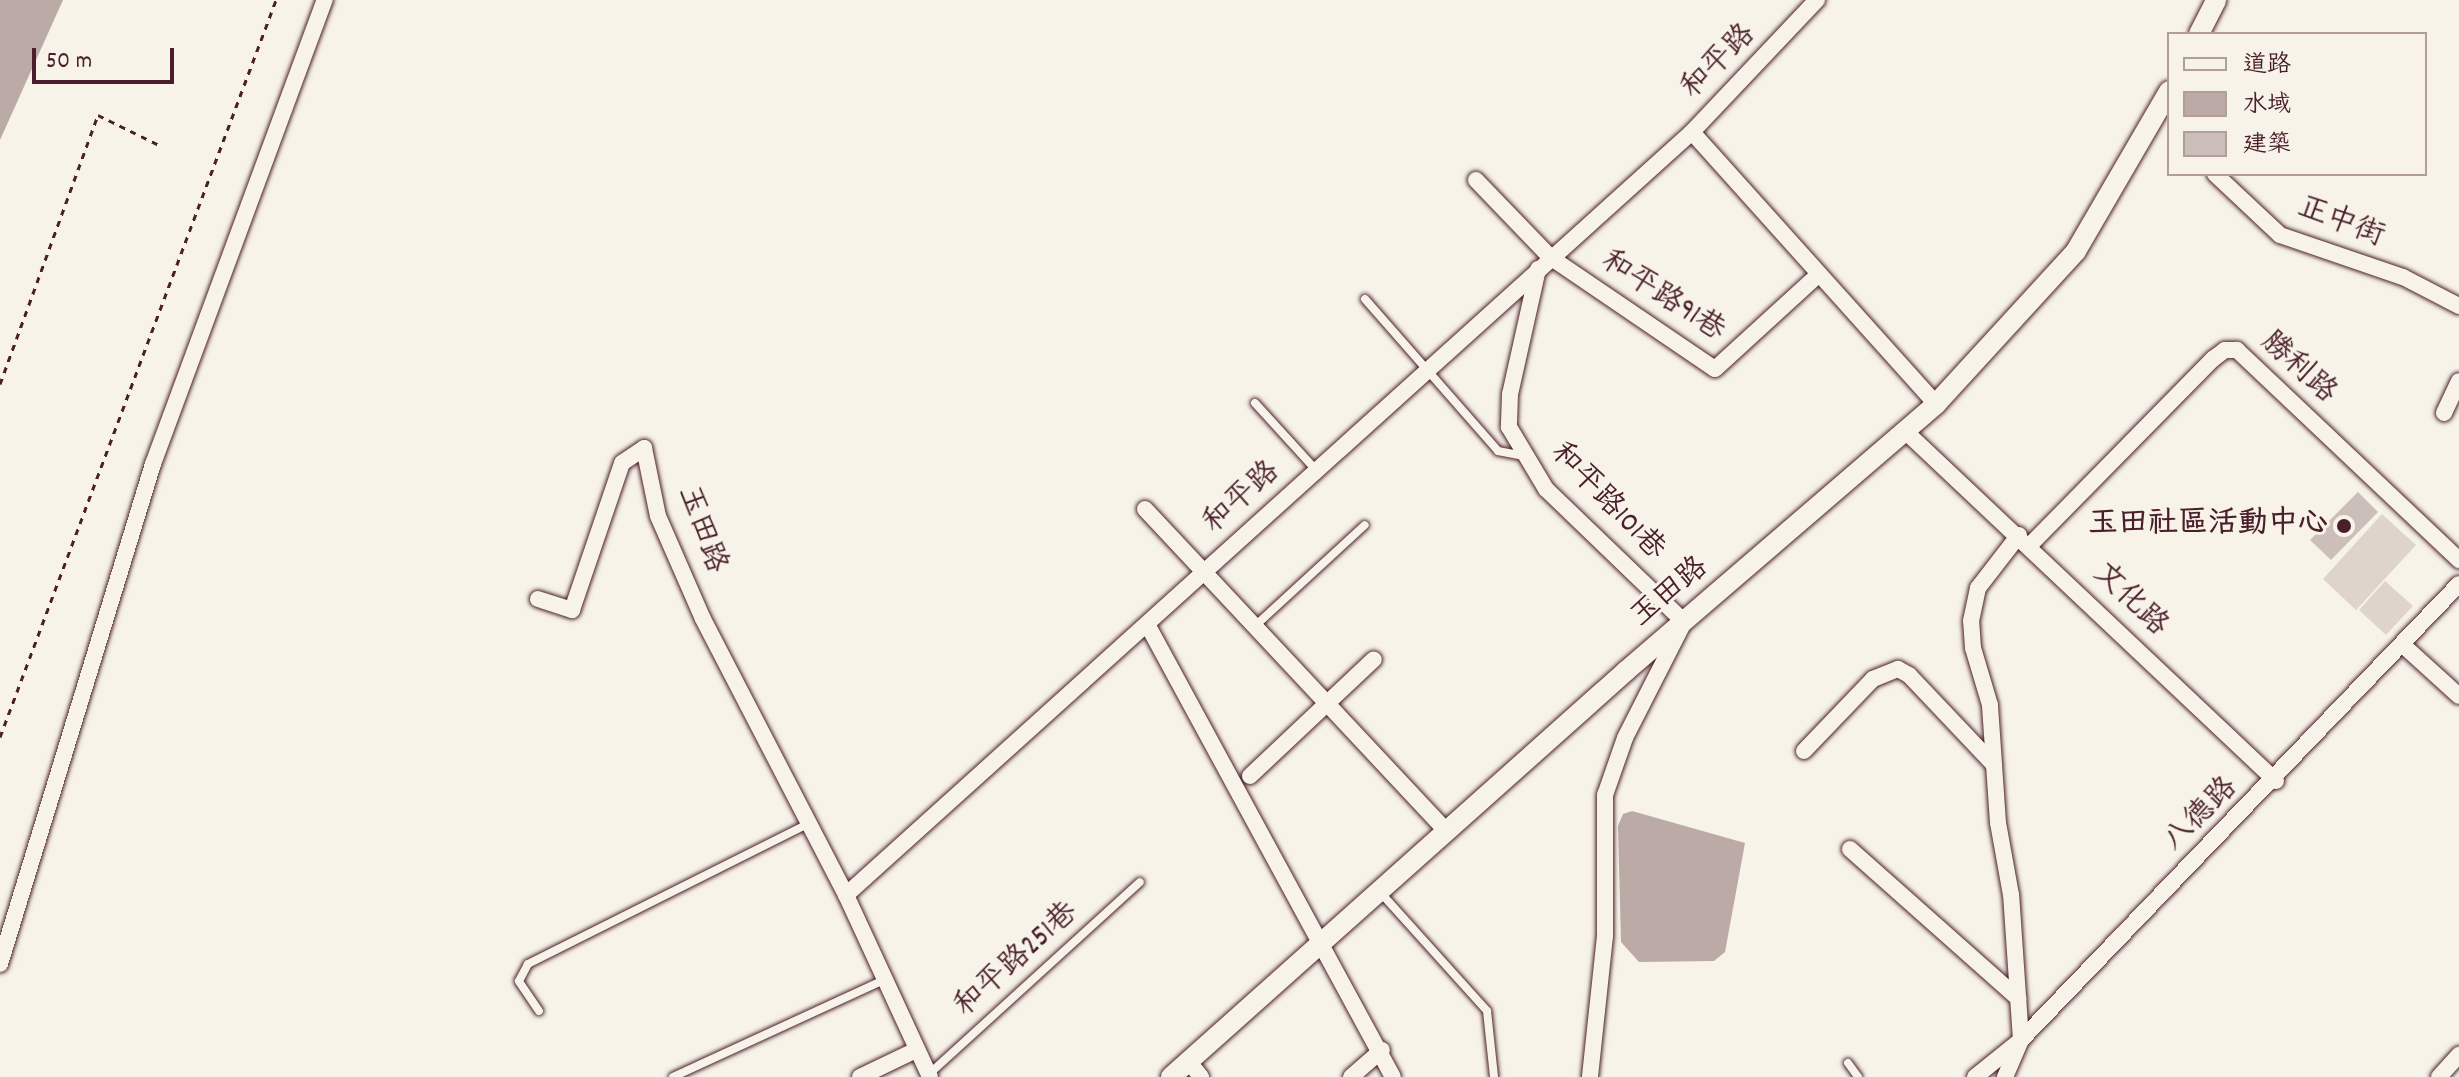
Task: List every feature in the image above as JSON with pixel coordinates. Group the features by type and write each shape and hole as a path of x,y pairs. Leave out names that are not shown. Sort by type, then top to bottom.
{"street":[{"path":"0,964 153,464 325,0"},
{"name":"和平路","path":"846,895 1692,132 1817,0"},
{"path":"2200,32 2213,1"},
{"name":"玉田路","path":"1171,1077 1195,1069 1320,944 1936,404 2076,251 2166,103"},
{"path":"1692,132 1936,404"},
{"name":"正中街","path":"2217,176 2280,235 2403,277 2459,306"},
{"name":"和平路91巷","path":"1476,180 1544,263 1715,369 1819,274"},
{"name":"和平路101巷","path":"1544,263 1510,394 1509,427 1523,456 1546,489 1684,622"},
{"name":"勝利路","path":"2025,540 2213,359 2225,350 2237,350 2459,560"},
{"path":"2444,413 2459,381"},
{"name":"文化路","path":"1905,431 2025,540 2276,781"},
{"name":"玉田路","path":"538,599 572,610 622,463 644,448 658,516 673,552 806,825 846,895"},
{"path":"1145,509 1447,832"},
{"path":"2005,1077 2021,1040 2018,998 1990,705 1973,648 1971,621 1978,588 2025,540"},
{"name":"八德路","path":"1975,1077 2021,1040 2276,781 2459,584"},
{"path":"1590,1077 1605,936 1605,795 1625,738 1684,622"},
{"path":"1147,624 1320,944 1382,1050 1393,1077"},
{"path":"2404,646 2459,696"},
{"path":"1250,776 1374,659"},
{"path":"1804,751 1873,679 1898,669 1909,675 1994,765"},
{"path":"1850,849 2018,998"},
{"path":"846,895 930,1076"},
{"path":"860,1077 916,1050"},
{"path":"1351,1077 1382,1050"},
{"path":"2439,1077 2459,1055"}],"lane":[{"path":"1365,299 1498,451 1523,456"},
{"path":"1255,403 1316,470"},
{"path":"1255,626 1365,525"},
{"path":"539,1011 519,981 528,964 806,825"},
{"name":"和平路251巷","path":"930,1076 1140,882"},
{"path":"1379,892 1487,1011 1494,1077"},
{"path":"673,1077 884,980"},
{"path":"1848,1063 1858,1077"}],"path":[{"path":"0,737 276,0"},
{"path":"0,384 98,115 161,146"}],"shaded area":[{"path":"2382,514 2416,545 2356,610 2323,579"},
{"path":"2385,581 2413,606 2386,635 2359,610"}],"water":[{"path":"0,0 63,0 0,140"},
{"path":"1632,811 1745,843 1725,952 1714,961 1639,962 1621,942 1618,826 1623,814"}],"building":[{"name":"玉田社區活動中心","path":"2358,492 2378,512 2331,560 2310,540"}],"place":[{"name":"玉田社區活動中心","path":"2344,526"}]}
